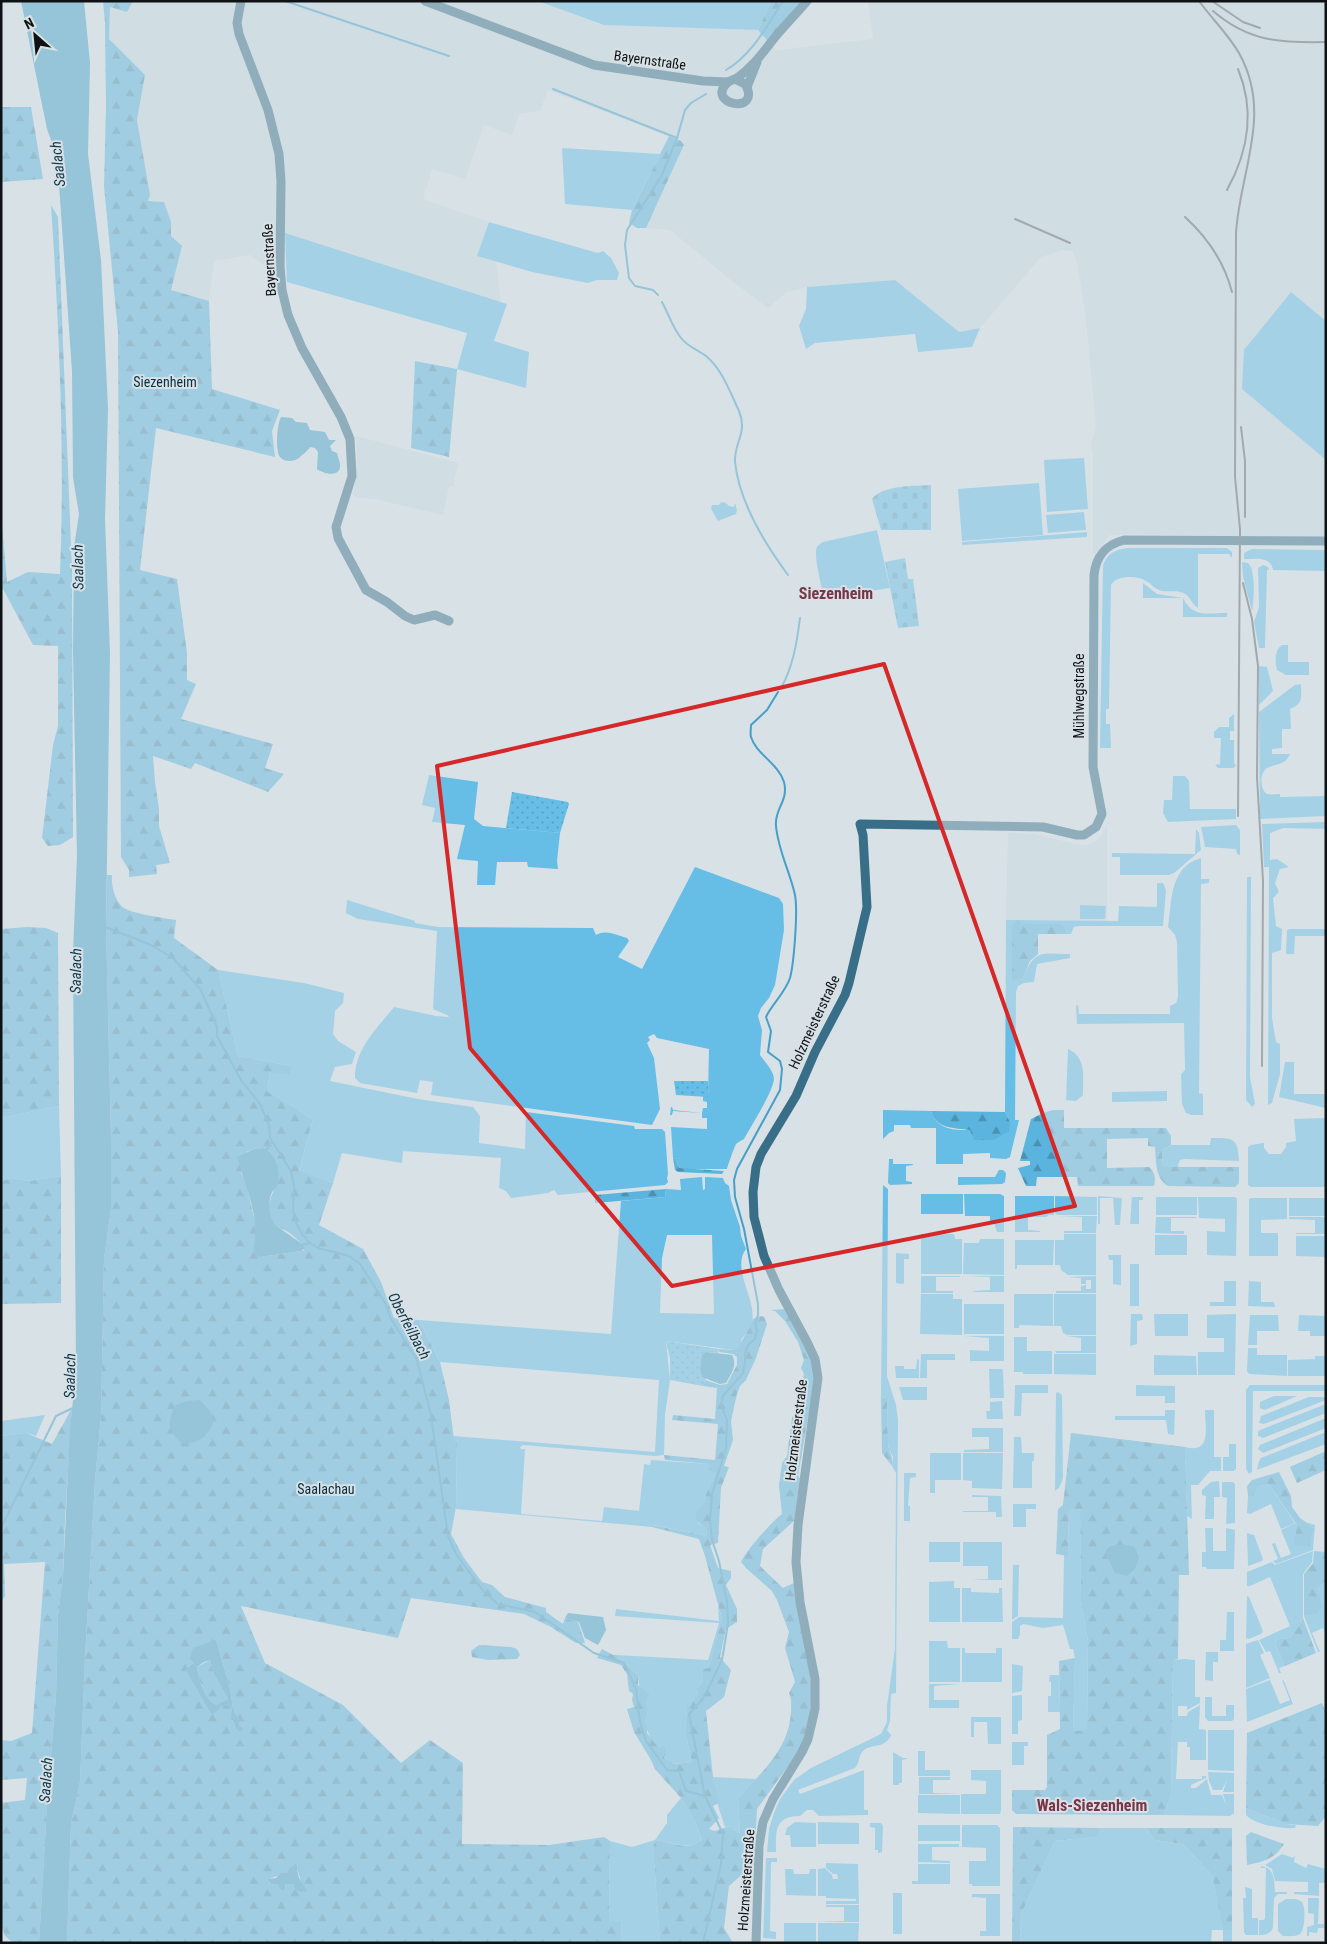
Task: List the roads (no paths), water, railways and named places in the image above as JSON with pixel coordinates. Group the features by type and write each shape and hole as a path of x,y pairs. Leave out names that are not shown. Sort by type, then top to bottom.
{"street":[{"name":"Bayernstraße","path":"241,1 236,23 268,110 279,154 281,181 280,267 284,302 297,338 341,417 350,439 352,476 336,527 338,538 366,590 414,620 425,619 435,615 449,621"},
{"name":"Bayernstraße","path":"425,1 594,65 729,84"},
{"path":"758,59 747,87 748,96 746,100 734,105 727,101 723,94 729,84 758,59 807,1"},
{"path":"729,84 742,82 747,87"},
{"name":"Mühlwegstraße","path":"860,824 1042,827 1077,835 1090,832 1096,828 1102,814 1093,767 1093,620 1094,570 1104,548 1124,540 1326,541"},
{"name":"Holzmeisterstraße","path":"756,1943 759,1846 763,1822 773,1799 802,1752 808,1739 816,1709 815,1679 800,1602 796,1562 798,1525 818,1378 815,1359 779,1290 764,1256 754,1217 752,1192 756,1167 796,1096 815,1052 845,995 855,964 867,907 863,835 860,824"}],"water":[{"name":"Saalach","path":"21,1 84,1 90,63 88,154 101,260 108,409 105,519 110,653 106,927 111,1209 104,1259 101,1417 95,1480 80,1782 71,1823 67,1943 39,1943 48,1790 56,1697 58,1615 63,1576 70,1429 76,1371 73,953 77,856 73,651 74,547 79,514 73,477 72,371 57,156 47,129"},
{"path":"281,417 307,423 310,430 325,432 329,440 336,440 330,446 332,451 337,453 340,465 338,472 331,474 317,469 318,452 315,448 310,447 293,461 283,460 278,452 277,439"},
{"path":"263,1148 271,1154 277,1164 279,1175 277,1186 272,1192 270,1199 269,1208 271,1216 276,1225 302,1244 305,1248 301,1251 260,1257 255,1252 255,1229 252,1208 237,1157 254,1149"},
{"path":"706,1352 732,1355 734,1366 726,1383 720,1384 702,1377 700,1369 702,1355"},
{"path":"200,1400 210,1411 214,1421 202,1438 194,1442 182,1444 170,1427 175,1405"},
{"path":"1111,1546 1134,1546 1139,1557 1135,1569 1127,1576 1115,1573 1105,1553"},
{"path":"568,1613 603,1617 606,1630 598,1645 585,1638 579,1622 565,1618"},
{"path":"216,1640 230,1688 233,1709 239,1720 239,1726 244,1728 240,1732 236,1729 231,1719 232,1710 229,1706 222,1706 212,1715 186,1670 194,1663 190,1659 193,1648","holes":["210,1660 214,1674 228,1699 216,1705 205,1694 197,1667"]},
{"path":"296,1865 299,1878 307,1891 295,1890 293,1884 286,1884 284,1890 280,1889 278,1884 271,1884 269,1882 269,1879 276,1878 281,1873 287,1873 290,1868"}],"waterway":[{"path":"285,1 449,56"},
{"path":"726,70 751,48 783,1"},
{"path":"553,89 677,138"},
{"path":"658,295 653,290 635,286 629,278 625,245 627,230 662,175 677,138 685,110 691,103 706,94"},
{"path":"662,302 681,338 712,361 729,389 739,411 742,425 735,455 737,477 754,522 788,575"},
{"path":"781,688 796,645 800,618"},
{"path":"703,1943 721,1864 723,1834 705,1796 689,1714 702,1700 722,1660 728,1623 727,1602 719,1561 712,1540 710,1520 712,1494 726,1448 727,1420 721,1405 723,1396 743,1373 748,1345 755,1339 757,1331 755,1323 758,1315 758,1304 744,1229 735,1197 734,1180 737,1169 780,1090 782,1069 780,1061 768,1052 771,1031 766,1017 785,989 790,978 795,937 795,895 779,844 776,826 777,815 785,794 784,782 777,769 757,749 751,737 751,725 767,710 778,692"},
{"name":"Oberfeilbach","path":"105,927 149,944 173,958 201,990 217,1027 217,1036 241,1080 260,1104 269,1125 270,1138 291,1171 294,1186 293,1210 296,1223 302,1234 310,1243 318,1248 349,1256 360,1264 385,1303 391,1319 417,1360 431,1415 448,1536 456,1554 484,1592 498,1604 535,1612 594,1653 624,1663 636,1689 640,1722 646,1741 667,1770 679,1771 686,1791 705,1796"},
{"path":"266,1151 271,1143"},
{"path":"301,1245 310,1243"},
{"path":"1,1528 56,1416 73,1408"}],"railway":[{"path":"1199,1 1239,53 1249,76 1253,98 1252,142 1236,233 1235,477 1240,529 1238,816"},
{"path":"1212,1 1243,22 1260,28"},
{"path":"1213,11 1226,21 1253,35 1280,41 1326,42"},
{"path":"1227,190 1240,161 1247,131 1248,115 1246,100 1238,69"},
{"path":"1185,217 1201,233 1220,260 1232,292"},
{"path":"1015,219 1070,243"},
{"path":"1241,427 1245,461 1245,517"},
{"path":"1243,583 1252,619 1258,666 1257,777 1263,881 1262,1066"}],"district":[{"name":"Siezenheim","path":"836,593"},
{"name":"Wals-Siezenheim","path":"1092,1805"}],"park label":[{"name":"Saalachau","path":"326,1489"}]}
